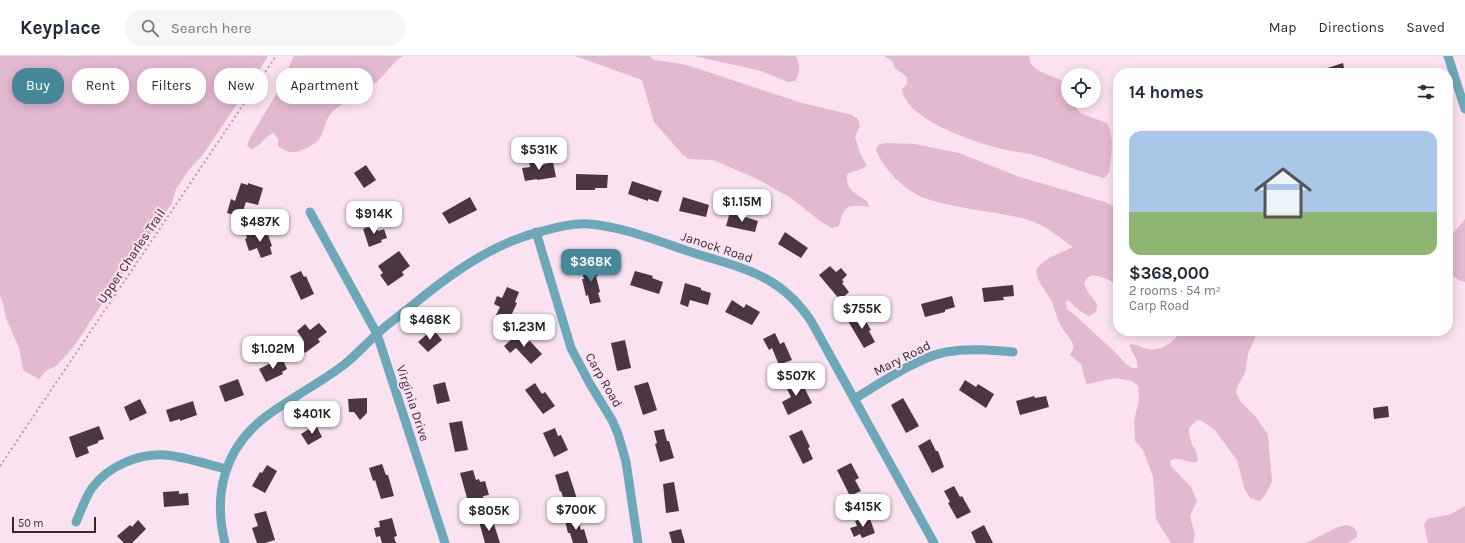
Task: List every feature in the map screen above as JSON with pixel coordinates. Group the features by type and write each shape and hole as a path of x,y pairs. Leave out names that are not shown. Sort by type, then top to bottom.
{"street":[{"path":"1448,56 1452,68"},
{"path":"1453,72 1465,109"},
{"name":"Virginia Drive","path":"310,212 377,334 445,543"},
{"name":"Janock Road","path":"225,543 220,509 221,489 226,469 235,450 250,430 265,417 334,372 432,288 469,263 496,248 536,232 572,225 586,224 622,230 743,268 768,279 788,293 806,313 934,543"},
{"name":"Carp Road","path":"536,232 571,348 590,384 612,420 618,434 626,462 638,543"},
{"name":"Mary Road","path":"854,399 918,362 945,352 986,349 1013,352"},
{"path":"76,522 92,489 103,477 115,468 131,460 164,455 180,457 226,469"}],"path":[{"name":"Upper Charles Trail","path":"0,466 276,56"}],"shaded area":[{"path":"0,56 268,56 261,68 214,68 214,104 237,104 204,153 188,171 176,189 172,203 126,268 72,349 56,366 47,370 39,379 23,369 19,348 6,318 0,296"},
{"path":"294,56 403,56 397,60 373,85 373,68 288,68"},
{"path":"575,56 649,56 654,60 690,66 802,103 852,115 858,119 860,126 855,137 860,153 867,166 847,174 847,179 852,190 867,201 869,207 851,206 845,210 839,226 832,228 820,221 791,198 759,180 712,160 689,159 683,155 654,122 642,80"},
{"path":"694,56 796,56 799,71 795,81 788,82 761,71"},
{"path":"884,56 1029,56 1031,64 1035,68 1061,80 1061,108 1077,108 1080,113 1107,123 1112,141 1109,173 1104,178 1095,176 1034,155 987,145 941,127 915,110 906,100 902,89 907,84 907,77 895,68 892,61"},
{"path":"276,94 276,104 343,104 334,110 329,116 317,142 302,150 292,152 283,150 278,146 278,139 274,133 251,149 247,145"},
{"path":"886,143 915,144 959,153 1020,177 1105,202 1113,206 1113,282 1099,276 1090,276 1086,279 1084,284 1097,304 1096,312 1089,316 1080,311 1068,300 1066,303 1067,309 1132,368 1137,368 1137,365 1130,347 1132,344 1153,350 1162,348 1177,336 1256,336 1248,354 1245,373 1237,387 1236,392 1241,402 1256,417 1268,435 1272,481 1266,494 1260,501 1250,498 1245,490 1237,460 1214,429 1202,421 1197,420 1189,428 1189,433 1198,461 1191,462 1173,459 1170,461 1171,466 1191,487 1197,501 1190,516 1195,535 1193,543 1171,543 1156,519 1153,477 1143,450 1135,441 1134,421 1139,399 1138,386 1132,381 1115,378 1088,384 1086,383 1081,364 1070,355 1073,349 1073,344 1061,326 1054,306 1038,279 1036,270 1041,264 1073,247 1057,235 1035,222 1002,214 948,205 915,194 901,184 889,171 876,150 878,145"},
{"path":"1465,219 1465,282 1453,276 1453,234"},
{"path":"1465,506 1465,543 1428,543 1424,525 1427,519 1451,514"},
{"path":"1347,525 1353,527 1357,532 1357,537 1348,543 1306,543 1338,527"}],"building":[{"path":"1343,63 1344,68 1327,68"},
{"path":"541,160 542,165 553,162 556,177 525,181 522,168 530,167 529,162"},
{"path":"366,165 376,180 364,188 354,173"},
{"path":"576,174 608,175 607,188 595,188 595,190 576,190"},
{"path":"632,181 662,191 658,202 648,199 648,201 628,194"},
{"path":"241,183 248,185 248,183 263,188 258,205 246,202 241,217 227,213 231,199 235,201"},
{"path":"470,197 477,210 449,224 442,213"},
{"path":"683,197 709,205 706,217 679,211"},
{"path":"730,212 758,221 755,232 726,226"},
{"path":"376,224 378,231 384,229 387,238 381,240 382,242 369,247 363,229"},
{"path":"266,229 272,246 270,247 272,254 261,258 257,248 249,251 245,239 247,238 246,235"},
{"path":"785,232 808,248 801,258 778,244"},
{"path":"399,251 410,266 402,272 404,275 388,286 380,275 383,273 378,266"},
{"path":"594,263 598,276 596,276 600,292 598,293 601,302 590,304 588,295 586,296 582,279 584,279 580,267"},
{"path":"830,266 836,272 841,268 847,275 842,280 844,282 842,283 849,292 840,300 819,275"},
{"path":"301,271 304,277 306,276 314,294 301,300 290,276"},
{"path":"635,271 653,276 652,278 663,282 659,294 630,285"},
{"path":"685,283 711,293 708,305 690,300 688,307 680,304"},
{"path":"1013,285 1014,296 1003,297 1004,300 984,302 982,288"},
{"path":"507,287 519,292 515,302 517,303 509,320 496,315 500,307 494,304 497,296 502,298"},
{"path":"952,296 955,307 945,310 945,312 925,317 921,304"},
{"path":"732,300 744,308 746,304 760,312 752,325 725,312"},
{"path":"861,313 871,330 869,331 875,342 864,348 848,321"},
{"path":"319,323 327,332 318,339 320,342 305,353 297,342 302,338 297,331 305,324 310,330"},
{"path":"433,329 442,340 428,352 418,342"},
{"path":"519,333 527,343 530,341 542,354 531,364 516,348 510,353 504,346"},
{"path":"775,333 780,344 784,342 792,360 779,365 772,348 769,350 763,339"},
{"path":"625,340 631,368 617,371 611,343"},
{"path":"277,360 278,362 283,360 287,369 282,372 283,374 266,382 259,369"},
{"path":"795,377 801,389 804,387 812,403 788,415 782,402 791,397 784,383"},
{"path":"238,379 244,395 225,402 219,386"},
{"path":"965,380 976,387 978,384 994,394 986,408 959,390"},
{"path":"445,382 450,401 437,404 433,385"},
{"path":"648,382 657,410 643,415 634,386"},
{"path":"535,383 542,394 545,392 555,406 543,414 525,390"},
{"path":"1034,396 1035,398 1046,396 1049,407 1020,415 1016,401"},
{"path":"367,398 367,413 360,420 354,412 349,412 348,399"},
{"path":"903,398 919,426 906,433 891,405"},
{"path":"140,399 147,413 130,421 124,407"},
{"path":"193,401 197,415 180,421 180,419 170,422 166,410"},
{"path":"1388,406 1389,417 1374,419 1373,408"},
{"path":"462,421 468,450 455,452 449,423"},
{"path":"99,426 104,439 87,447 89,453 76,458 69,437"},
{"path":"314,426 317,427 322,437 308,445 301,434"},
{"path":"555,428 558,436 561,435 568,450 554,457 543,433"},
{"path":"664,429 674,458 660,462 655,444 657,443 654,431"},
{"path":"802,430 810,447 808,448 813,459 803,464 789,436"},
{"path":"930,439 936,451 938,451 944,467 932,473 918,446"},
{"path":"851,463 859,478 855,480 861,491 850,496 837,470"},
{"path":"382,464 386,475 388,475 394,496 381,499 375,480 373,481 369,468"},
{"path":"267,465 277,471 265,493 252,486 260,472 262,473"},
{"path":"473,470 476,480 479,479 480,482 485,481 489,495 483,496 484,501 469,505 460,473"},
{"path":"568,471 577,499 565,503 555,475"},
{"path":"674,482 679,511 666,513 663,484"},
{"path":"954,486 960,497 962,496 971,512 957,519 948,503 950,502 944,491"},
{"path":"179,491 179,494 188,493 189,505 164,507 163,492"},
{"path":"266,511 275,540 265,543 257,543 252,528 258,526 254,514"},
{"path":"869,516 875,533 862,538 860,534 854,537 850,528 857,526 855,521"},
{"path":"577,517 581,530 584,529 588,543 573,543 570,533 568,533 565,521"},
{"path":"392,518 397,536 394,537 396,543 382,543 380,536 376,537 374,528 380,527 379,521"},
{"path":"492,518 500,543 485,543 479,522"},
{"path":"138,520 146,529 132,543 124,543 117,536 130,525 132,527"},
{"path":"984,525 993,543 976,543 971,532"},
{"path":"681,529 685,543 672,543 669,532"}]}
